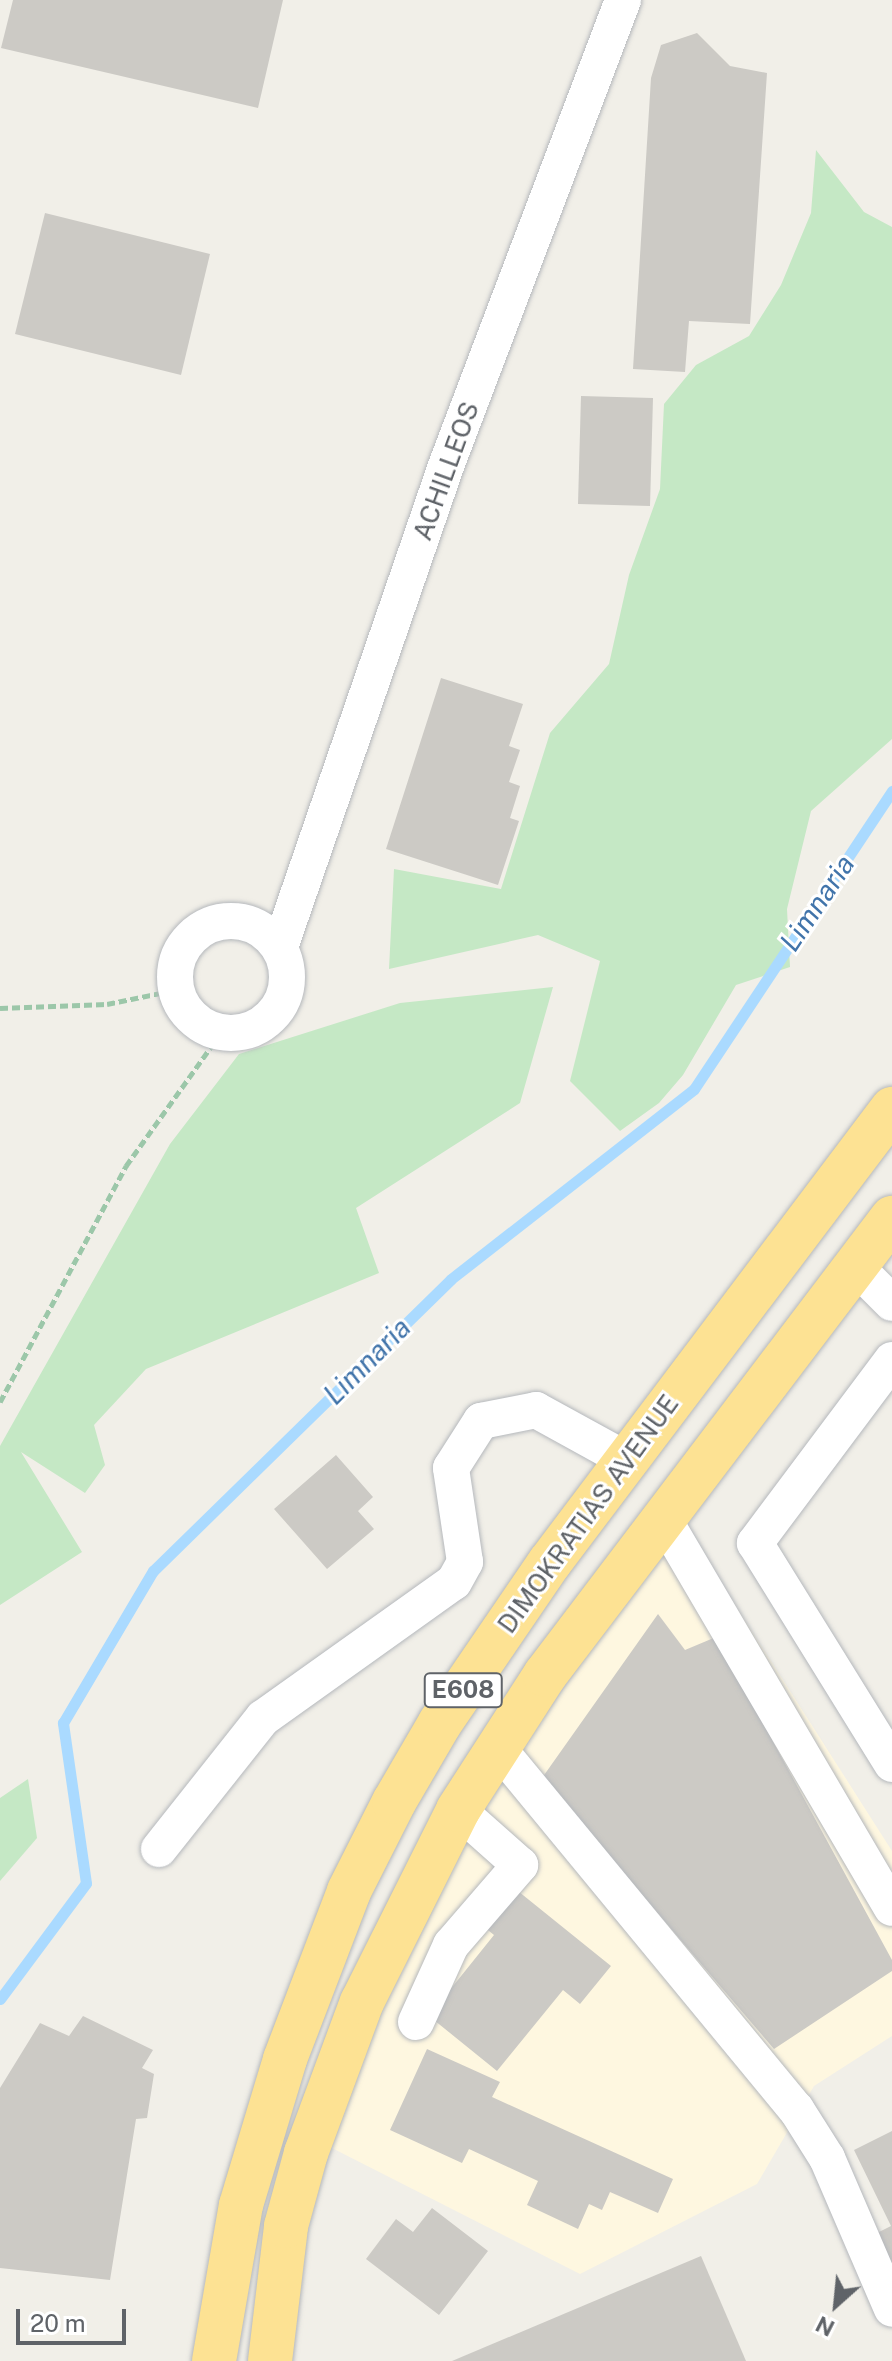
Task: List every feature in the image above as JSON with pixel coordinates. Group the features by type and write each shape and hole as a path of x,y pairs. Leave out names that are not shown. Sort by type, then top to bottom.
{"highway":[{"name":"DIMOKRATIAS AVENUE","path":"214,2361 241,2205 262,2131 349,1891 440,1723 625,1459 892,1109"},
{"name":"E608","path":"270,2361 286,2226 306,2153 362,2002 458,1810 498,1748 663,1518 892,1218"}],"street":[{"name":"ACHILLEOS","path":"280,947 446,466 623,0"},
{"path":"225,919 256,925 280,947 289,979 279,1010 253,1030 220,1034 191,1019 175,990 177,958 195,932 225,919"},
{"path":"855,1266 892,1303"},
{"path":"892,1360 755,1543 892,1764"},
{"path":"159,1849 263,1718 454,1582 465,1562 451,1468 481,1421 536,1410 625,1459"},
{"path":"663,1518 892,1908"},
{"path":"498,1748 796,2109 827,2158 892,2309"},
{"path":"416,2022 451,1945 520,1865 458,1810"},
{"path":"399,1924 451,1945"}],"path":[{"path":"0,1008 107,1004 175,990"},
{"path":"0,1402 126,1166 201,1068 220,1034"}],"shaded area":[{"path":"681,1520 892,1851 892,2036 814,2086 757,2184 580,2274 330,2147 332,2123 450,1853"}],"green space":[{"path":"816,150 864,212 892,227 892,739 811,811 787,909 790,967 736,985 683,1075 659,1103 620,1131 570,1081 600,961 538,935 389,969 394,869 501,889 550,733 609,664 629,575 660,489 664,404 696,365 749,336 781,285 811,213"},
{"path":"553,987 520,1103 356,1208 379,1273 146,1369 94,1425 105,1465 85,1493 21,1452 82,1552 0,1605 0,1446 170,1144 239,1054 400,1003"},
{"path":"28,1779 37,1838 0,1881 0,1798"}],"building":[{"path":"13,0 283,0 258,108 1,48"},
{"path":"697,33 730,66 767,73 750,324 689,321 685,372 633,369 651,78 661,45"},
{"path":"45,213 210,254 181,375 15,334"},
{"path":"581,396 653,398 650,506 578,504"},
{"path":"441,678 523,704 509,746 520,750 509,782 520,786 510,818 519,821 498,885 386,849"},
{"path":"336,1455 373,1497 358,1511 374,1529 327,1569 274,1509"},
{"path":"658,1614 685,1650 716,1637 892,1960 892,1971 774,2049 542,1778"},
{"path":"508,1883 611,1966 580,2004 563,1990 497,2071 429,2016 494,1935 477,1921"},
{"path":"83,2016 153,2050 142,2068 154,2074 147,2118 136,2119 110,2280 0,2268 0,2088 40,2023 69,2036"},
{"path":"427,2049 500,2082 492,2097 673,2179 658,2213 610,2192 602,2210 589,2204 578,2229 527,2205 538,2181 469,2149 462,2163 390,2130"},
{"path":"892,2131 892,2279 871,2236 891,2226 854,2150"},
{"path":"432,2208 488,2251 439,2315 366,2259 396,2219 413,2232"},
{"path":"701,2256 746,2361 452,2361"}],"waterway":[{"name":"Limnaria","path":"0,1999 86,1883 63,1723 153,1571 451,1279 694,1089 892,791"}]}
